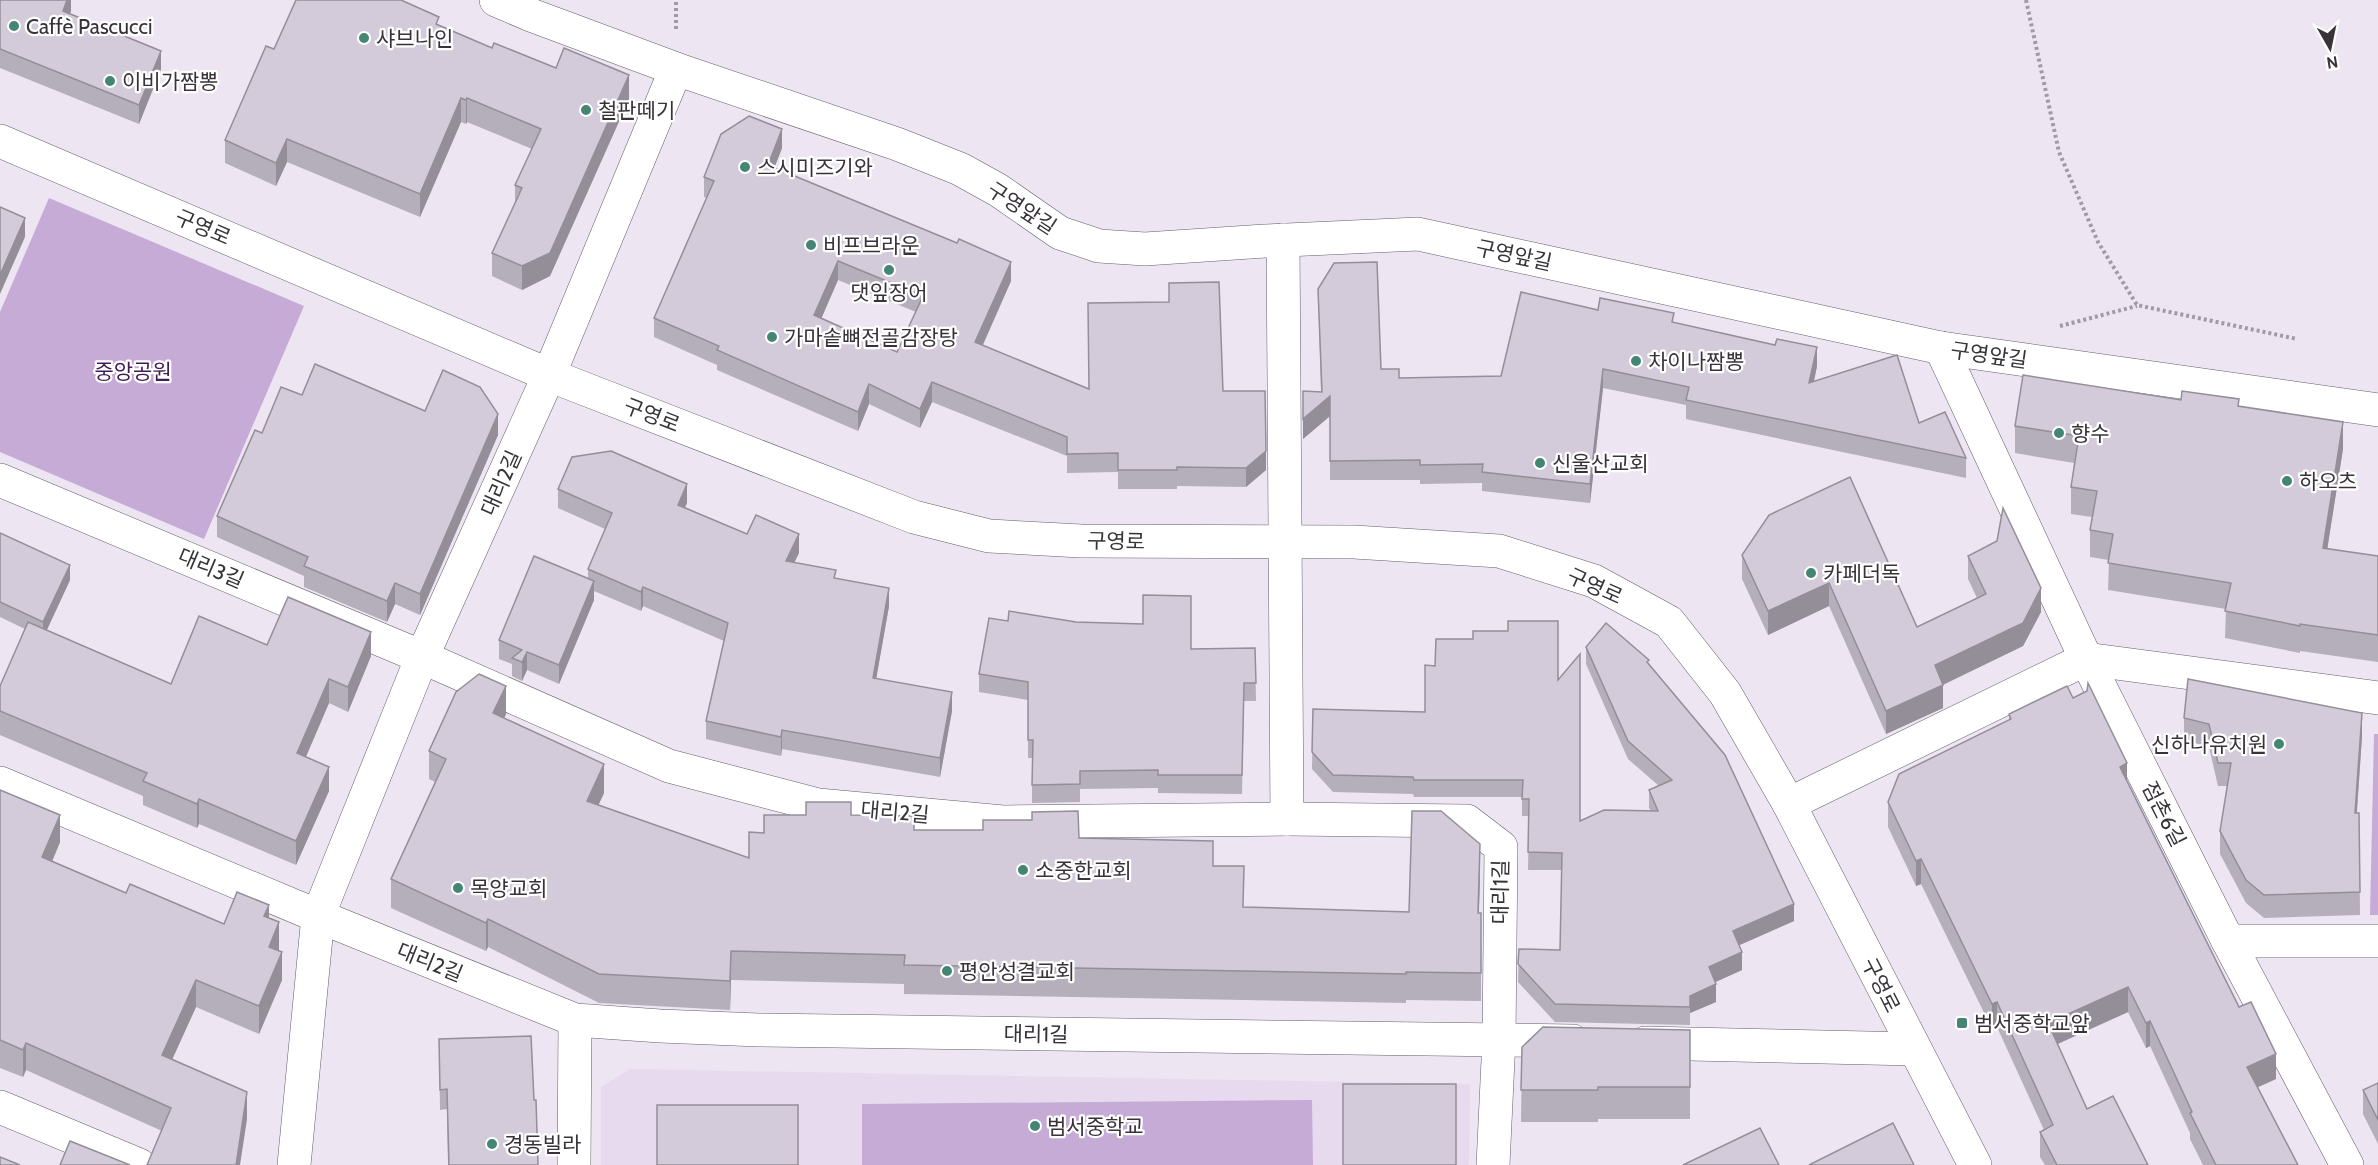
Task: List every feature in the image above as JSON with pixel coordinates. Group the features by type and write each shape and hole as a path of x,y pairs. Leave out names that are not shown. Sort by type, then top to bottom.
{"street":[{"name":"구영앞길","path":"496,0 676,69 897,144 960,169 998,190 1060,234 1099,246 1145,249 1418,234 1941,348 2378,410"},
{"path":"549,375 676,69"},
{"name":"구영로","path":"0,141 549,375 914,517 989,536 1082,541 1354,542 1499,551 1594,581 1669,622 1725,693 1789,804 1975,1165"},
{"path":"1283,240 1287,819"},
{"name":"점촌6길","path":"1941,348 2086,659 2228,941 2347,1165"},
{"name":"대리2길","path":"294,1165 318,916 422,657 549,375"},
{"name":"대리3길","path":"0,480 422,657"},
{"name":"대리2길","path":"422,657 669,766 818,806 1003,822 1287,819"},
{"path":"1789,804 2086,659 2378,698"},
{"path":"0,783 318,916"},
{"name":"대리1길","path":"1287,819 1467,821 1501,847 1499,1039 1492,1165"},
{"name":"대리2길","path":"318,916 575,1020"},
{"path":"2228,941 2378,941"},
{"path":"574,1165 575,1020"},
{"name":"대리1길","path":"575,1020 759,1030 1499,1039"},
{"path":"1499,1039 1914,1049"},
{"path":"0,1107 139,1165"}],"path":[{"path":"2026,0 2059,152 2098,242 2137,305 2297,339"}],"shaded area":[{"name":"범서중학교","path":"630,1069 1470,1084 1469,1165 601,1165 601,1087"}],"green space":[{"name":"중앙공원","path":"49,198 304,306 204,539 0,452 0,312"},
{"path":"2374,734 2378,734 2378,915 2370,915"},
{"path":"1312,1100 1313,1165 862,1165 862,1104"}],"building":[{"path":"0,0 67,0 63,11 161,51 139,105 0,49"},
{"path":"296,0 401,0 439,17 436,24 492,48 494,43 556,68 564,48 629,75 550,253 522,266 492,253 522,188 515,185 541,129 467,98 466,100 461,98 420,194 287,139 276,163 225,140 266,46 274,49"},
{"path":"749,116 782,129 768,165 957,243 959,239 1011,262 975,342 1089,389 1088,303 1169,302 1169,283 1219,282 1223,391 1265,391 1266,451 1246,468 1177,467 1177,470 1118,470 1118,453 1067,454 1067,437 932,382 920,409 869,384 858,412 717,350 719,346 654,318 714,181 704,177 721,134","holes":["838,261 923,296 897,352 814,315"]},
{"path":"0,207 25,218 0,275"},
{"path":"1377,262 1381,369 1399,369 1399,378 1501,376 1521,292 1598,310 1600,298 1674,313 1672,322 1775,345 1777,339 1817,347 1809,383 1897,355 1919,423 1945,412 1966,458 1686,400 1689,387 1603,369 1590,484 1482,472 1483,464 1420,465 1420,460 1330,461 1330,396 1303,419 1303,391 1322,392 1318,289 1334,263"},
{"path":"315,364 425,411 443,370 480,387 498,414 420,594 395,583 387,601 304,566 308,557 217,516 255,430 262,433 281,387 302,395"},
{"path":"2023,375 2181,400 2182,391 2239,399 2238,406 2343,422 2323,548 2378,556 2378,635 2300,624 2300,626 2225,611 2231,583 2108,563 2113,534 2090,530 2097,491 2071,487 2079,436 2015,426"},
{"path":"611,451 687,484 678,505 747,534 756,515 799,534 786,561 836,570 834,578 889,588 873,678 952,692 940,758 782,730 781,737 706,721 728,623 643,587 641,592 588,569 612,513 558,489 572,457"},
{"path":"1850,477 1917,627 1986,594 1968,556 1997,541 2003,508 2041,588 2023,623 1935,665 1943,685 1886,711 1829,583 1768,611 1742,555 1769,515"},
{"path":"0,533 70,565 43,622 0,602"},
{"path":"534,556 594,581 559,665 527,652 522,662 512,658 522,650 499,640"},
{"path":"1143,595 1191,596 1191,649 1255,648 1256,683 1244,683 1242,775 1158,775 1158,770 1080,771 1080,784 1032,785 1033,740 1028,740 1028,682 979,674 989,618 1008,621 1009,611 1076,622 1143,624"},
{"path":"288,597 371,632 348,687 329,679 297,753 329,767 296,841 199,799 197,804 143,781 147,773 0,711 0,686 28,622 171,684 199,616 267,645"},
{"path":"1508,621 1558,621 1558,680 1580,654 1580,821 1604,810 1658,811 1649,790 1672,780 1628,741 1586,647 1606,623 1649,660 1647,662 1725,755 1794,904 1733,931 1742,952 1709,967 1716,984 1690,996 1690,1007 1555,1004 1518,964 1519,949 1560,950 1562,853 1528,852 1529,799 1522,799 1523,780 1414,780 1413,777 1333,775 1312,752 1313,709 1425,712 1425,665 1435,666 1436,639 1473,639 1473,631 1508,631"},
{"path":"479,674 506,686 493,713 604,764 587,801 749,858 749,832 764,833 764,815 806,815 806,802 851,802 851,815 914,816 914,830 983,830 983,820 1032,820 1032,812 1078,811 1079,838 1213,841 1213,866 1244,866 1243,907 1409,912 1412,811 1441,811 1480,844 1478,913 1481,913 1481,973 1406,972 1406,974 904,965 905,955 731,951 730,981 599,974 488,919 486,923 391,879 446,759 429,751 456,692"},
{"path":"2188,679 2362,713 2355,813 2359,813 2360,892 2264,895 2246,880 2220,831 2231,763 2218,763 2209,724 2184,718"},
{"path":"2088,683 2127,763 2120,767 2239,1007 2251,1002 2276,1054 2247,1067 2298,1165 2216,1165 2190,1113 2192,1112 2150,1021 2146,1023 2128,987 2048,1023 2087,1109 2113,1096 2148,1165 2057,1165 2040,1132 2053,1125 1997,1002 1992,1004 1921,859 1916,861 1888,802 1899,774 2011,719 2009,714 2067,686 2073,698 2087,691"},
{"path":"0,790 60,815 42,857 126,893 130,884 224,924 237,892 269,905 264,916 279,922 269,947 282,952 259,1006 196,980 162,1055 247,1092 236,1165 147,1165 171,1108 26,1043 23,1050 0,1040"},
{"path":"1543,1027 1690,1030 1690,1087 1521,1090 1522,1047"},
{"path":"531,1036 538,1165 449,1165 447,1089 440,1090 439,1039"},
{"path":"2378,1083 2378,1120 2363,1090"},
{"path":"1343,1084 1456,1084 1456,1165 1343,1165"},
{"path":"657,1105 798,1105 798,1165 657,1165"},
{"path":"1893,1123 1914,1165 1809,1165"},
{"path":"1760,1128 1779,1165 1683,1165"},
{"path":"70,1141 130,1165 60,1165"},
{"path":"0,1157 20,1165 0,1165"}],"place":[{"name":"Caffè Pascucci","path":"14,26"},
{"name":"샤브나인","path":"364,38"},
{"name":"이비가짬뽕","path":"110,81"},
{"name":"철판떼기","path":"586,110"},
{"name":"스시미즈기와","path":"745,167"},
{"name":"비프브라운","path":"811,245"},
{"name":"댓잎장어","path":"889,270"},
{"name":"가마솥뼈전골감장탕","path":"772,337"},
{"name":"차이나짬뽕","path":"1636,361"},
{"name":"향수","path":"2059,433"},
{"name":"신울산교회","path":"1540,463"},
{"name":"하오츠","path":"2287,481"},
{"name":"카페더독","path":"1811,573"},
{"name":"신하나유치원","path":"2279,744"},
{"name":"소중한교회","path":"1023,870"},
{"name":"목양교회","path":"458,888"},
{"name":"평안성결교회","path":"947,971"},
{"name":"범서중학교앞","path":"1962,1023"},
{"name":"범서중학교","path":"1035,1126"},
{"name":"경동빌라","path":"492,1144"}]}
